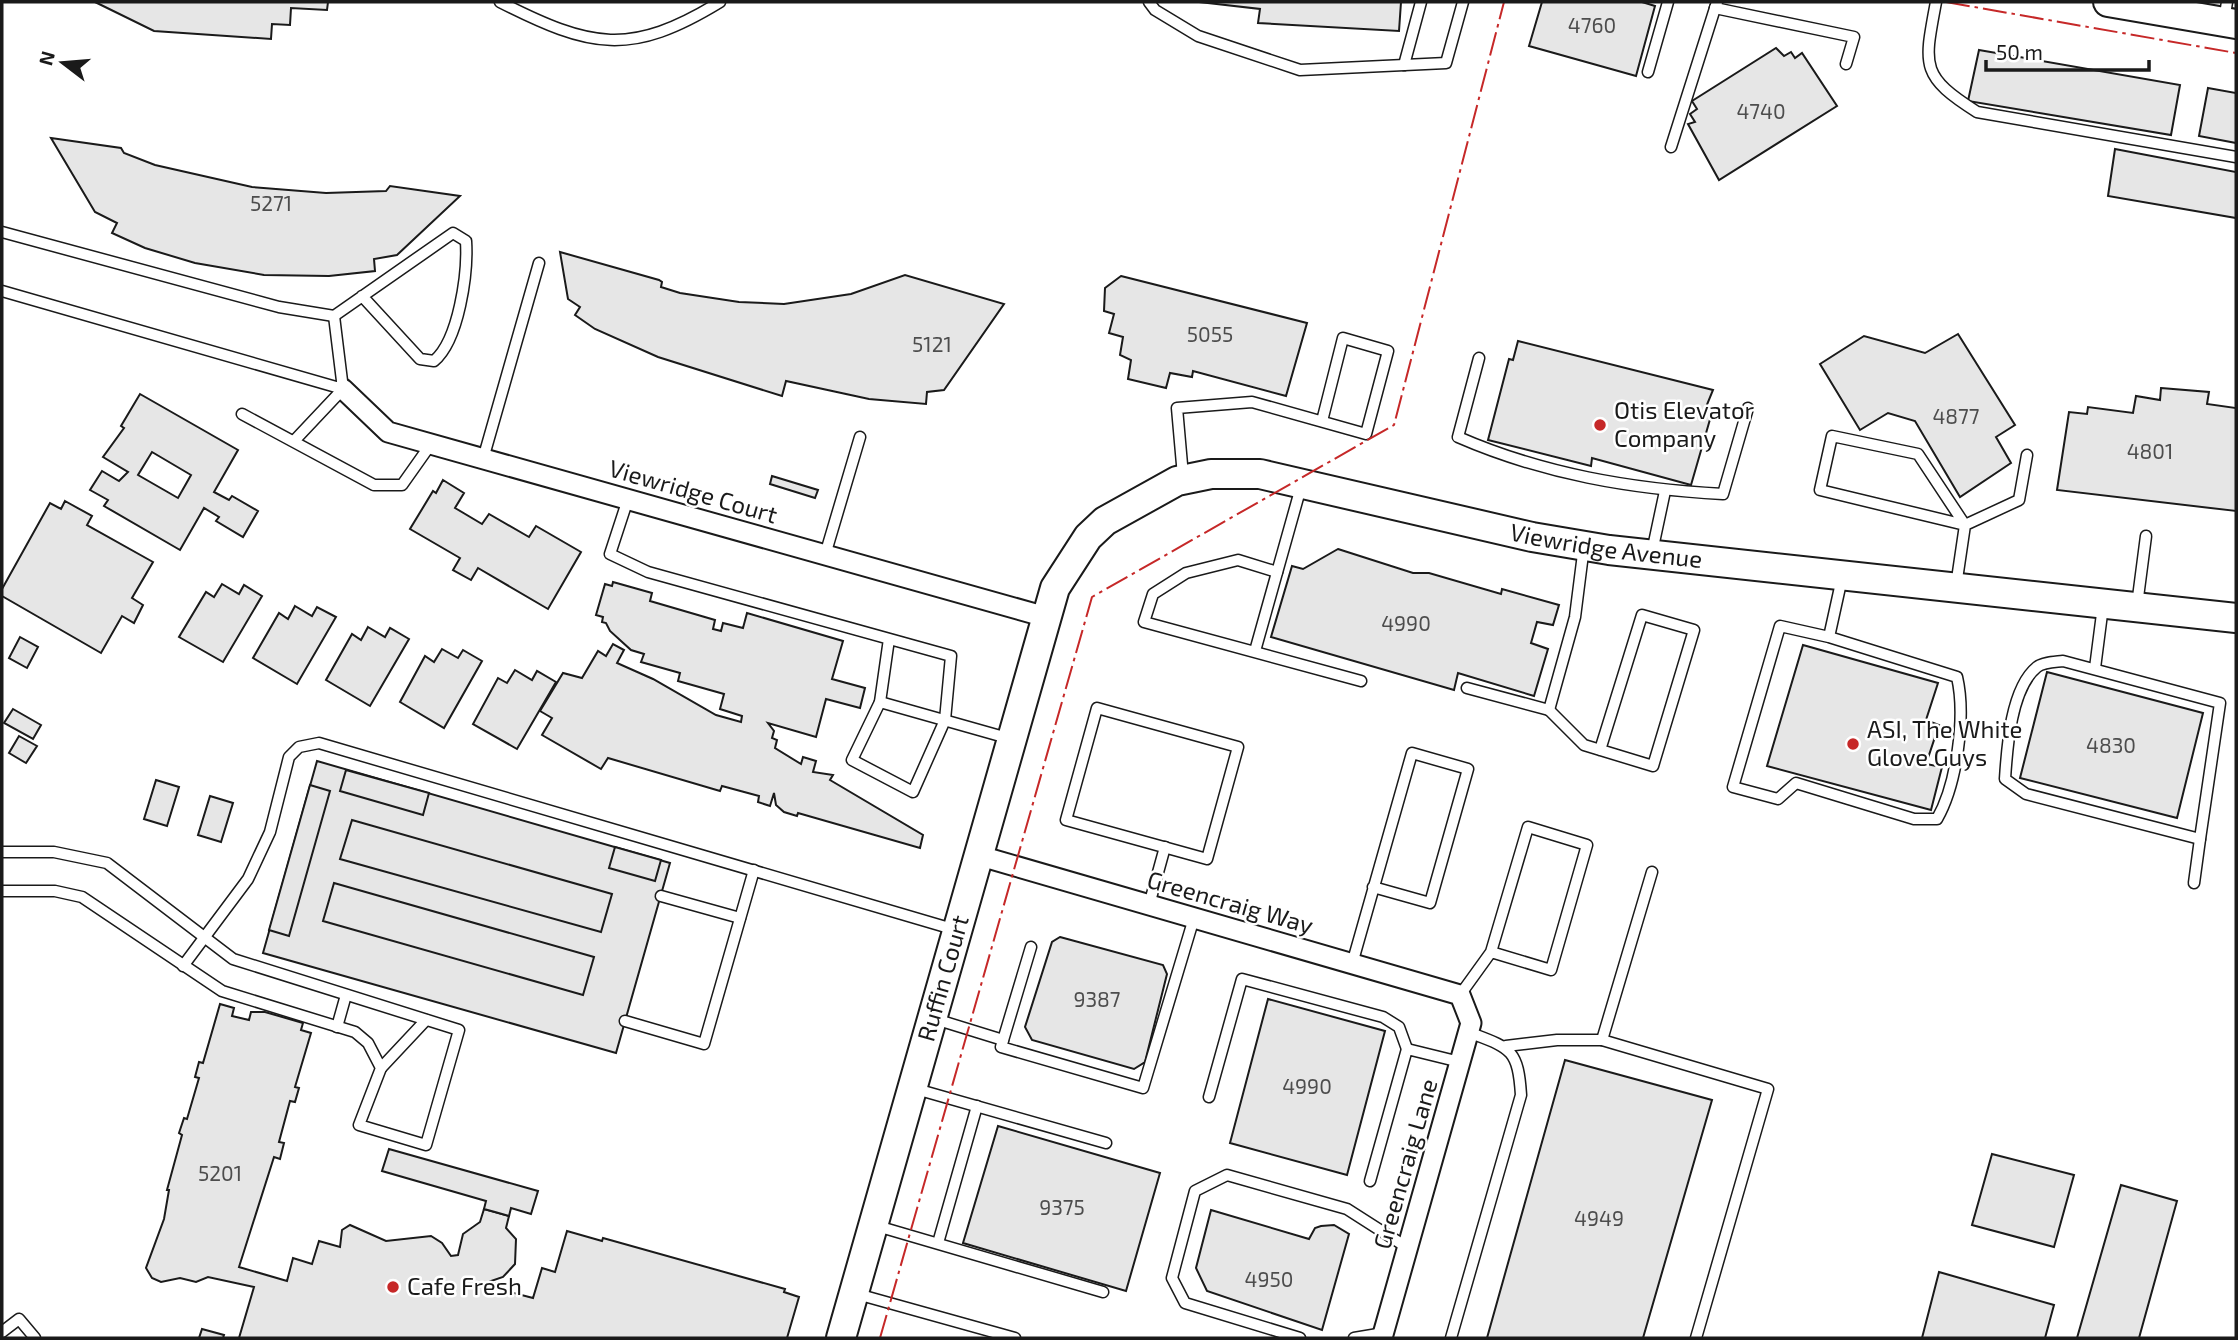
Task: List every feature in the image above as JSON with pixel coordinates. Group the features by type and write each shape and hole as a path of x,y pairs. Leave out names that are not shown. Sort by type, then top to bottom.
{"street":[{"path":"2108,2 2229,16"},
{"name":"Viewridge Court","path":"342,389 388,432 1046,617"},
{"name":"Viewridge Avenue","path":"1046,617 1055,588 1088,537 1105,521 1183,480 1211,474 1260,474 1532,537 1584,546 2236,618"},
{"name":"Ruffin Court","path":"841,1338 1046,617"},
{"name":"Greencraig Way","path":"977,855 1352,964 1462,1000"},
{"name":"Greencraig Lane","path":"1383,1335 1471,1023 1462,1000"}],"lane":[{"path":"500,2 545,24 586,38 620,41 656,36 687,22 720,2"},
{"path":"1149,2 1155,10 1198,36 1300,70 1446,63 1463,2"},
{"path":"1404,65 1421,2"},
{"path":"1648,72 1668,2"},
{"path":"1936,2 1930,35 1930,72 1945,92 1977,112 2236,157"},
{"path":"1671,147 1716,5 1854,37 1846,64"},
{"path":"2,232 279,307 334,316 362,296 453,233 466,241 468,263 462,295 444,352 434,361 420,359 362,296"},
{"path":"483,458 539,263"},
{"path":"2,291 342,389"},
{"path":"293,441 342,389 334,316"},
{"path":"1183,480 1177,408 1252,402 1366,434 1388,351 1343,338 1322,421"},
{"path":"1479,358 1458,437 1493,452 1572,476 1665,491 1723,494 1748,408"},
{"path":"243,414 374,485 402,485 431,444"},
{"path":"1956,586 1965,525 1918,454 1832,436 1819,490 1965,525 2019,500 2027,455"},
{"path":"825,555 860,437"},
{"path":"1255,651 1302,484"},
{"path":"1651,554 1665,491"},
{"path":"628,499 610,554 648,572 951,656 945,720 913,792 852,760 880,702 889,639"},
{"path":"2137,607 2146,536"},
{"path":"1549,710 1575,617 1584,546"},
{"path":"1277,572 1238,561 1186,573 1153,594 1144,622 1361,681"},
{"path":"1829,637 1843,574"},
{"path":"2095,668 2104,603"},
{"path":"1466,688 1549,710 1584,745 1600,750 1653,766 1694,630 1642,615 1600,750"},
{"path":"1780,626 1829,637 1957,677 1963,701 1949,799 1937,819 1914,819 1796,783 1778,799 1733,787 1780,626"},
{"path":"2194,883 2220,704 2063,661 2039,665 2022,682 2007,745 2005,779 2026,794 2200,839"},
{"path":"880,702 1011,738"},
{"path":"1097,708 1238,747 1207,859 1164,847 1066,820 1097,708"},
{"path":"183,966 248,879 270,832 289,757 299,747 319,743 956,930"},
{"path":"1352,964 1373,887 1412,753 1468,769 1430,903 1373,887"},
{"path":"1462,1000 1491,952 1528,828 1587,845 1551,970 1491,952"},
{"path":"1149,905 1164,847"},
{"path":"2,852 54,852 107,863 233,959 459,1030 426,1145 359,1125 381,1068 426,1020"},
{"path":"625,1021 704,1044 754,870"},
{"path":"1602,1040 1652,872"},
{"path":"2,891 55,891 82,897 222,991 355,1032 368,1042 381,1068"},
{"path":"661,896 740,918"},
{"path":"1031,947 1001,1047 1143,1088 1194,918"},
{"path":"1209,1097 1242,979 1382,1017 1399,1027 1407,1049 1370,1181"},
{"path":"337,1027 346,995"},
{"path":"931,1018 1003,1040"},
{"path":"1468,1032 1506,1046 1557,1040 1602,1040 1768,1089 1696,1338"},
{"path":"1451,1338 1521,1095 1519,1066 1506,1046"},
{"path":"1407,1049 1460,1062"},
{"path":"912,1087 1105,1143"},
{"path":"938,1243 977,1106"},
{"path":"1300,1338 1185,1303 1172,1278 1195,1191 1227,1175 1348,1209 1408,1248"},
{"path":"873,1225 1102,1292"},
{"path":"854,1293 1015,1338"},
{"path":"2,1332 19,1319 35,1338"},
{"path":"1354,1338 1383,1335"}],"building":[{"path":"95,2 328,2 327,10 291,8 290,25 272,24 271,39 154,31"},
{"path":"1199,2 1401,2 1399,31 1258,23 1260,9"},
{"path":"1542,2 1642,2 1655,6 1636,76 1529,46"},
{"path":"1776,48 1784,56 1791,52 1795,58 1802,53 1837,106 1719,180 1688,124 1695,122 1690,114 1697,109 1692,101"},
{"path":"1979,50 2180,85 2171,135 1968,101"},
{"path":"2208,88 2236,93 2236,143 2199,136"},
{"path":"51,138 121,148 124,153 155,165 252,187 326,193 386,191 390,186 460,196 397,255 374,259 375,271 329,276 264,275 195,263 145,248 112,233 117,223 95,212"},
{"path":"2115,149 2236,172 2236,218 2108,196"},
{"path":"560,252 659,280 662,282 661,287 680,293 739,302 784,304 851,294 905,275 1004,304 944,390 927,392 926,404 869,399 786,381 782,396 658,357 595,329 575,315 580,307 568,299"},
{"path":"1121,276 1307,323 1286,396 1193,371 1192,377 1170,373 1166,388 1128,379 1131,360 1120,355 1123,337 1109,333 1114,314 1104,311 1105,288"},
{"path":"1958,334 2015,425 1996,437 2011,463 1960,497 1915,421 1888,413 1860,430 1820,364 1864,336 1925,353"},
{"name":"Otis Elevator Company","path":"1518,341 1713,390 1706,407 1713,409 1691,485 1592,458 1591,466 1488,440 1509,359 1513,360"},
{"path":"2161,388 2209,392 2207,404 2236,408 2236,511 2057,490 2069,412 2087,414 2088,407 2133,413 2136,396 2160,400"},
{"path":"140,394 238,450 214,492 229,500 232,496 258,511 243,537 216,521 219,517 204,508 180,550 104,506 108,500 90,490 102,471 119,481 128,472 103,457 124,428 121,426","holes":["152,452 191,475 178,498 138,475"]},
{"path":"772,476 818,490 815,498 770,484"},
{"path":"443,480 464,493 455,508 482,524 489,514 529,537 536,526 581,552 548,609 478,568 471,580 453,570 460,558 410,529 433,491 436,493"},
{"path":"65,501 92,516 87,525 153,562 132,598 143,605 134,623 122,616 101,653 2,596 2,589 50,503 61,509"},
{"path":"1338,549 1413,573 1429,573 1501,594 1502,589 1559,605 1553,625 1537,622 1531,643 1548,649 1534,696 1458,673 1454,690 1271,637 1292,566 1303,569"},
{"path":"613,582 652,593 650,601 715,620 713,629 721,631 723,623 743,628 747,613 843,641 832,679 865,688 860,708 826,699 816,737 768,723 774,731 772,738 777,740 775,748 801,764 803,757 816,761 813,772 833,775 830,780 923,835 920,848 798,813 797,816 784,812 776,805 774,793 770,806 758,802 759,796 722,786 720,791 608,758 601,769 542,735 552,718 540,711 563,673 582,678 598,651 606,656 613,644 624,650 617,663 653,679 716,715 741,722 742,716 720,709 724,694 678,681 680,673 641,662 644,654 631,650 610,631 606,623 602,622 603,617 596,615 605,584 612,586"},
{"path":"222,584 239,594 244,585 262,596 223,662 179,637 206,592 214,597"},
{"path":"295,606 312,616 317,607 336,617 297,684 253,658 279,613 288,619"},
{"path":"368,627 385,637 390,628 409,639 370,706 326,680 352,634 361,640"},
{"path":"20,637 38,647 27,668 9,658"},
{"name":"ASI, The White Glove Guys","path":"1803,645 1938,683 1926,720 1939,725 1926,764 1942,767 1931,810 1767,766"},
{"path":"442,649 458,658 463,650 482,661 444,728 400,702 425,656 434,662"},
{"path":"515,670 532,680 537,671 556,682 517,749 473,724 498,678 507,683"},
{"path":"2047,672 2203,713 2177,818 2020,778"},
{"path":"13,709 41,725 33,739 4,723"},
{"path":"19,736 37,746 26,763 9,753"},
{"path":"317,761 670,863 616,1053 263,953"},
{"path":"346,770 429,793 423,815 340,791"},
{"path":"156,780 179,787 167,826 144,819"},
{"path":"310,785 330,791 289,936 269,930"},
{"path":"210,796 233,803 221,842 198,835"},
{"path":"352,820 612,894 601,932 340,859"},
{"path":"615,847 661,860 655,881 609,868"},
{"path":"334,883 594,957 583,995 323,921"},
{"path":"1060,937 1163,965 1167,974 1145,1062 1134,1069 1032,1040 1025,1027 1052,942"},
{"path":"1268,999 1385,1031 1347,1175 1230,1143"},
{"path":"220,1004 234,1008 232,1016 249,1020 251,1012 265,1012 303,1023 301,1030 311,1033 295,1087 299,1088 295,1102 290,1101 279,1142 284,1143 280,1159 274,1157 239,1267 287,1281 293,1258 312,1264 319,1241 340,1247 342,1230 350,1225 386,1241 431,1236 442,1243 451,1256 458,1255 463,1234 480,1222 484,1209 509,1216 506,1228 516,1239 515,1264 503,1277 491,1281 499,1286 498,1289 533,1298 542,1268 555,1272 567,1231 602,1241 603,1238 785,1289 784,1292 799,1297 787,1338 239,1338 254,1287 208,1277 196,1282 180,1278 161,1282 152,1278 146,1268 164,1219 167,1190 182,1135 179,1133 184,1118 187,1119 199,1078 195,1077 199,1062 203,1063"},
{"path":"1565,1060 1712,1100 1643,1338 1487,1338"},
{"path":"998,1126 1160,1173 1126,1291 963,1243"},
{"path":"389,1149 538,1191 531,1214 511,1208 509,1216 484,1209 486,1201 382,1171"},
{"path":"1992,1154 2074,1175 2054,1247 1972,1225"},
{"path":"2121,1185 2177,1201 2139,1338 2077,1338"},
{"path":"1211,1210 1309,1239 1315,1228 1321,1226 1334,1225 1349,1234 1322,1330 1207,1291 1196,1268"},
{"path":"1939,1272 2054,1305 2045,1338 1922,1338"},
{"path":"202,1329 224,1335 223,1338 199,1338"}],"power":[{"path":"880,1338 1092,597 1394,425 1504,2"},
{"path":"1946,2 2236,53"}],"place":[{"name":"Otis Elevator Company","path":"1600,425"},
{"name":"ASI, The White Glove Guys","path":"1853,744"},
{"name":"Cafe Fresh","path":"393,1287"}]}
